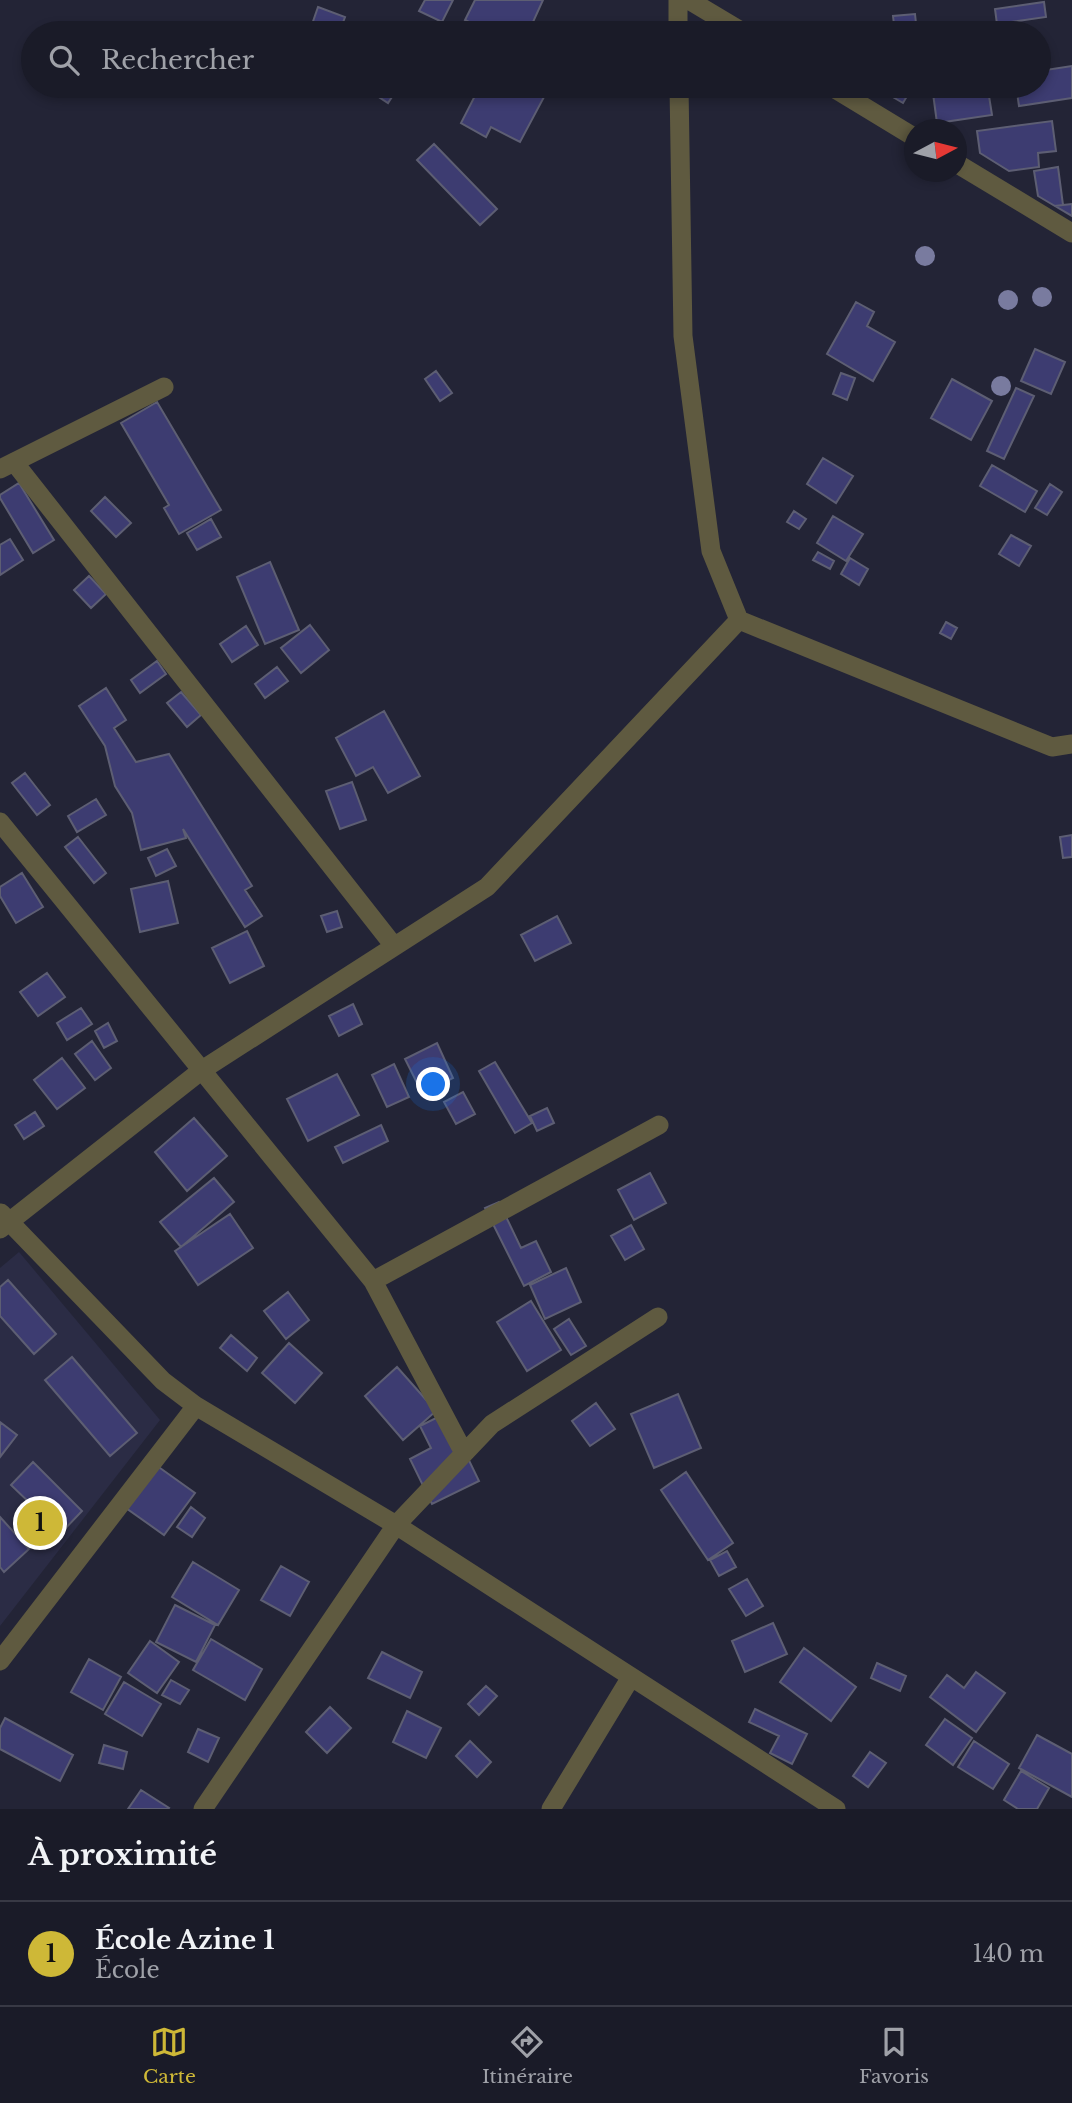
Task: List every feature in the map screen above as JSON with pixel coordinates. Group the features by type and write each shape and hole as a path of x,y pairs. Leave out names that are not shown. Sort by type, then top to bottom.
{"street":[{"path":"678,0 678,21"},
{"path":"689,0 710,7 728,21"},
{"path":"679,98 683,336 711,551 739,620 1052,747 1072,744"},
{"path":"850,98 904,130"},
{"path":"967,169 1072,233"},
{"path":"164,387 7,466 394,946"},
{"path":"739,620 487,887 202,1070 3,1221 163,1381 196,1406 396,1525 836,1809"},
{"path":"0,822 373,1281 464,1453"},
{"path":"373,1281 659,1125"},
{"path":"203,1809 396,1525 492,1424 658,1317"},
{"path":"0,1661 196,1406"},
{"path":"551,1809 631,1677"}],"shaded area":[{"path":"19,1252 160,1420 0,1626 0,1268"}],"building":[{"path":"425,0 453,0 442,21 419,11"},
{"path":"475,0 543,0 533,21 465,20"},
{"path":"1044,2 1046,17 997,21 995,9"},
{"path":"318,7 345,17 344,21 313,21"},
{"path":"915,14 916,21 894,21 893,16"},
{"path":"1072,66 1072,98 1019,106 1018,98 1051,98 1051,69"},
{"path":"474,98 543,98 520,142 491,127 486,137 461,123"},
{"path":"934,98 989,98 992,115 936,119"},
{"path":"1052,121 1056,151 1038,153 1039,167 1009,171 980,153 977,131"},
{"path":"434,144 497,209 480,225 417,160"},
{"path":"1058,167 1063,205 1055,206 1038,196 1034,171"},
{"path":"1072,204 1072,216 1055,206 1063,205"},
{"path":"856,302 874,312 867,326 895,342 873,381 827,354"},
{"path":"1035,349 1065,362 1051,394 1021,381"},
{"path":"436,371 452,393 440,401 425,379"},
{"path":"841,373 855,378 847,400 833,394"},
{"path":"952,379 992,401 971,440 931,418"},
{"path":"1016,388 1034,396 1004,459 987,451"},
{"path":"157,402 221,510 179,534 164,508 169,505 121,423"},
{"path":"823,458 853,476 836,503 807,484"},
{"path":"992,465 1037,491 1025,512 980,486"},
{"path":"19,483 54,540 33,553 0,498 0,495"},
{"path":"1050,484 1062,492 1047,515 1035,508"},
{"path":"105,497 131,523 116,537 91,511"},
{"path":"794,511 806,519 799,529 787,522"},
{"path":"833,516 863,534 846,561 817,543"},
{"path":"211,519 221,537 197,550 187,533"},
{"path":"1011,535 1031,546 1019,566 999,554"},
{"path":"10,539 23,560 0,575 0,545"},
{"path":"818,552 834,561 830,569 813,560"},
{"path":"850,558 868,569 859,585 841,574"},
{"path":"270,562 299,630 265,644 237,577"},
{"path":"89,576 106,594 91,608 74,590"},
{"path":"946,622 957,628 951,639 940,633"},
{"path":"310,625 329,650 301,673 281,648"},
{"path":"246,626 258,645 232,662 220,644"},
{"path":"157,661 166,674 140,693 131,680"},
{"path":"277,667 288,681 265,698 255,684"},
{"path":"106,688 126,720 114,728 136,762 169,754 252,886 245,890 262,916 245,927 183,829 186,838 141,850 132,813 115,786 105,746 79,706"},
{"path":"181,692 201,715 187,727 167,703"},
{"path":"384,711 420,776 388,793 373,767 356,776 336,738"},
{"path":"25,773 50,805 37,815 12,783"},
{"path":"352,782 366,820 340,829 326,791"},
{"path":"96,799 106,815 77,832 68,816"},
{"path":"1072,835 1072,857 1063,858 1060,837"},
{"path":"78,837 106,873 94,883 65,847"},
{"path":"167,849 176,866 156,876 148,858"},
{"path":"22,873 43,907 16,923 0,896 0,887"},
{"path":"168,881 178,923 140,932 131,889"},
{"path":"337,911 342,927 327,932 321,916"},
{"path":"557,916 571,943 535,961 521,935"},
{"path":"247,931 264,966 230,983 212,948"},
{"path":"47,973 65,997 38,1016 20,992"},
{"path":"353,1004 362,1024 339,1036 329,1016"},
{"path":"81,1008 92,1024 67,1040 57,1023"},
{"path":"108,1023 117,1041 104,1048 95,1031"},
{"path":"92,1041 111,1068 95,1080 75,1054"},
{"path":"437,1043 453,1078 422,1093 405,1059"},
{"path":"62,1058 85,1088 57,1109 34,1080"},
{"path":"495,1062 532,1123 515,1133 479,1071"},
{"path":"394,1064 409,1097 387,1107 372,1075"},
{"path":"337,1074 359,1115 308,1141 287,1099"},
{"path":"463,1092 475,1114 456,1124 444,1102"},
{"path":"547,1108 554,1123 537,1131 530,1116"},
{"path":"35,1112 44,1126 24,1139 15,1125"},
{"path":"194,1118 227,1156 187,1191 155,1152"},
{"path":"381,1125 388,1141 343,1163 335,1147"},
{"path":"650,1173 666,1203 634,1220 618,1190"},
{"path":"214,1178 234,1202 181,1247 160,1222"},
{"path":"499,1202 521,1248 536,1241 551,1272 524,1286 485,1208"},
{"path":"230,1214 253,1248 198,1285 175,1251"},
{"path":"631,1225 644,1249 625,1260 611,1236"},
{"path":"566,1268 581,1302 545,1319 530,1285"},
{"path":"8,1280 56,1334 34,1354 0,1316 0,1287"},
{"path":"288,1292 309,1320 286,1339 264,1311"},
{"path":"531,1301 561,1350 527,1371 497,1322"},
{"path":"569,1319 586,1346 571,1355 554,1329"},
{"path":"231,1335 257,1358 247,1371 220,1348"},
{"path":"289,1343 322,1373 295,1403 262,1373"},
{"path":"72,1357 137,1433 110,1456 45,1380"},
{"path":"397,1367 436,1411 403,1440 365,1396"},
{"path":"678,1394 701,1448 654,1468 631,1414"},
{"path":"596,1403 615,1429 590,1446 572,1421"},
{"path":"446,1413 479,1481 432,1504 410,1459 431,1448 420,1426"},
{"path":"0,1422 17,1435 0,1457"},
{"path":"146,1458 195,1493 164,1535 116,1501"},
{"path":"33,1462 82,1511 61,1533 11,1485"},
{"path":"686,1472 733,1543 708,1560 661,1490"},
{"path":"191,1507 205,1518 192,1537 177,1527"},
{"path":"0,1517 29,1549 4,1572 0,1567"},
{"path":"727,1551 736,1567 719,1576 710,1560"},
{"path":"193,1562 239,1590 218,1625 172,1597"},
{"path":"281,1566 309,1582 290,1616 261,1600"},
{"path":"747,1579 763,1606 746,1616 729,1589"},
{"path":"175,1605 215,1625 196,1662 156,1642"},
{"path":"773,1623 787,1654 745,1672 732,1641"},
{"path":"211,1639 262,1669 245,1700 193,1670"},
{"path":"150,1641 179,1662 157,1693 128,1673"},
{"path":"804,1648 856,1687 831,1721 780,1682"},
{"path":"382,1652 422,1672 410,1698 368,1678"},
{"path":"89,1659 121,1677 103,1710 71,1692"},
{"path":"877,1663 906,1676 900,1691 871,1678"},
{"path":"976,1672 1005,1693 976,1732 930,1697 947,1675 964,1688"},
{"path":"171,1680 189,1690 180,1704 162,1695"},
{"path":"124,1682 161,1704 142,1736 105,1714"},
{"path":"486,1686 497,1696 479,1715 468,1704"},
{"path":"330,1707 351,1728 327,1753 306,1732"},
{"path":"755,1709 807,1734 792,1764 770,1753 779,1736 749,1722"},
{"path":"407,1711 441,1728 426,1758 393,1742"},
{"path":"5,1718 73,1755 60,1781 0,1749 0,1728"},
{"path":"945,1719 972,1738 953,1765 926,1745"},
{"path":"198,1729 219,1738 208,1762 188,1752"},
{"path":"1037,1735 1072,1754 1072,1797 1019,1768"},
{"path":"470,1741 491,1762 477,1777 456,1756"},
{"path":"974,1741 1009,1764 993,1789 958,1767"},
{"path":"104,1745 127,1752 123,1769 99,1763"},
{"path":"870,1752 886,1763 868,1787 853,1776"},
{"path":"1021,1771 1049,1788 1037,1809 1018,1809 1004,1800"},
{"path":"141,1790 169,1808 128,1809"}],"place":[{"name":"École Azine 1","path":"40,1523"}]}
